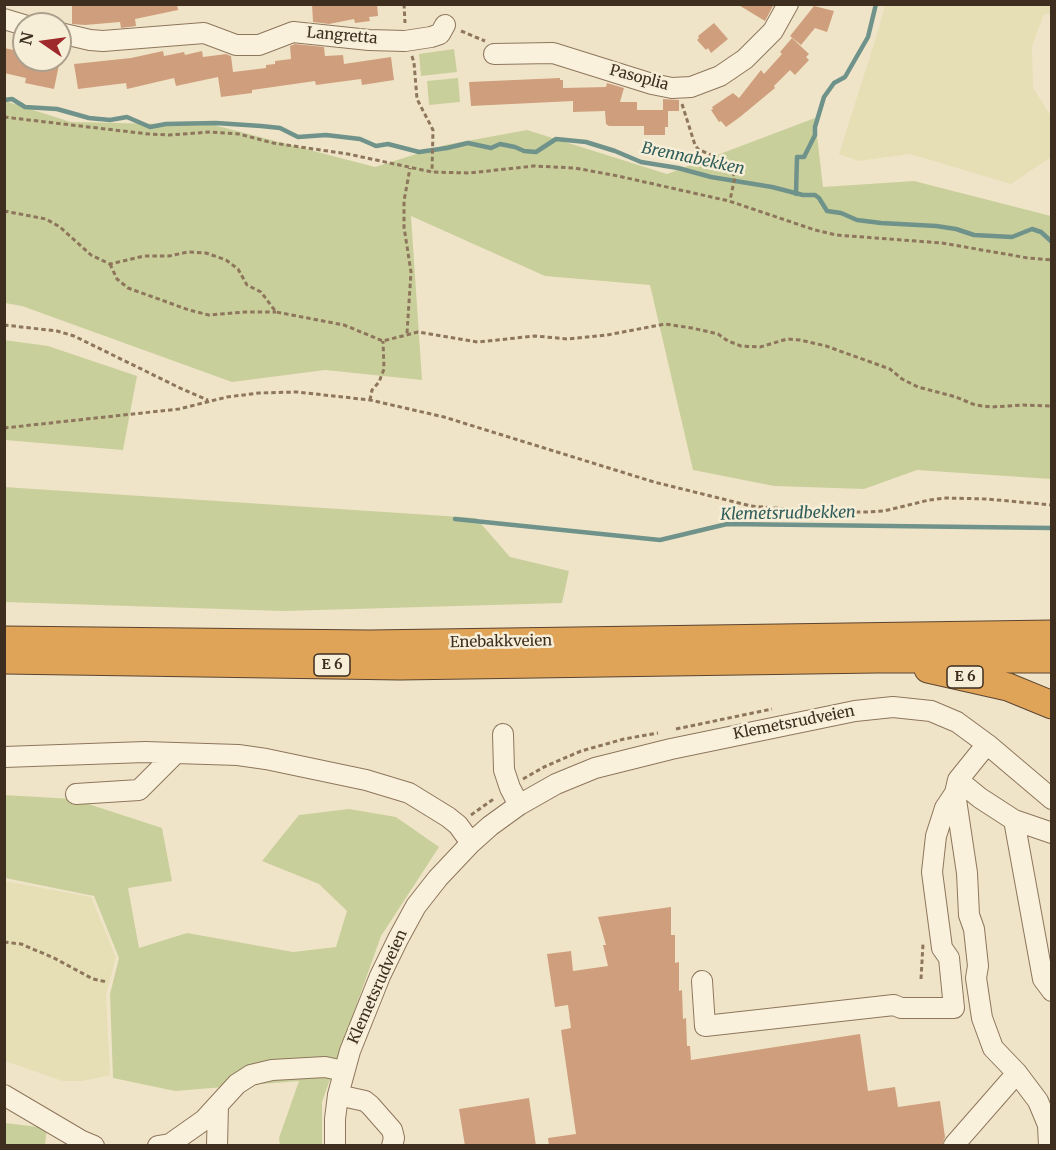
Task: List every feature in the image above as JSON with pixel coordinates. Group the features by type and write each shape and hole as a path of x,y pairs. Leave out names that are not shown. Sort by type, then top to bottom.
{"highway":[{"name":"E 6","path":"998,645 1052,621"},
{"name":"E 6","path":"998,645 1052,634"},
{"name":"Enebakkveien","path":"4,640 370,644 998,645"},
{"name":"E 6","path":"998,645 1052,659"},
{"name":"Enebakkveien","path":"4,660 400,666 877,659 998,645"},
{"name":"E 6","path":"877,659 991,682 1052,705"}],"street":[{"name":"Pasoplia","path":"494,54 553,53 652,84 672,88 691,87 720,76 745,59 773,31 788,4"},
{"name":"Langretta","path":"72,36 103,41 204,33 236,45 259,45 293,32 407,40 440,34 445,25"},
{"name":"Klemetsrudveien","path":"335,1146 335,1119 344,1071 364,1013 416,906 430,887 490,826 519,806 566,780 612,763 763,729 874,708 893,707 931,711 957,722 1052,799"},
{"path":"503,734 504,770 519,806"},
{"path":"954,1008 949,958 942,948 932,872 936,836 956,787 987,744"},
{"path":"4,757 85,753 176,753 238,755 266,759 392,787 422,800 441,812 458,825 471,843"},
{"path":"76,794 140,790 176,753"},
{"path":"956,787 980,798 1014,820 1052,833"},
{"path":"956,787 968,882 969,915 975,929 978,966 976,978 985,1028 993,1048 1017,1073 1038,1101 1048,1125 1049,1146"},
{"path":"1014,820 1043,979 1052,991"},
{"path":"702,981 705,1026 894,1005 902,1008 954,1008 985,1028"},
{"path":"158,1146 170,1144 204,1120 237,1084 251,1076 272,1070 324,1067 344,1071"},
{"path":"954,1144 1017,1073"},
{"path":"4,1095 94,1146"},
{"path":"338,1095 365,1101 392,1130 394,1138 391,1146"},
{"path":"217,1146 218,1105"}],"path":[{"path":"407,40 414,63 417,99 420,109 433,130 432,172"},
{"path":"682,105 695,145 698,149 721,159 735,177 729,201"},
{"path":"4,117 148,134 210,132 239,134 263,141 348,154 432,172 469,173 557,166 618,176 729,201 836,235 942,243 1052,260"},
{"path":"407,334 411,272 404,228 404,201 410,168"},
{"path":"4,211 46,219 60,227 91,255 110,264 117,279 128,288 209,315 276,312 344,326 383,341 418,332 478,342 535,336 568,339 606,335 665,324 718,334 741,346 760,347 787,339 826,345 890,369 902,379 918,387 956,397 975,405 1052,406"},
{"path":"110,264 144,255 206,253 232,264 247,285 261,292 276,312"},
{"path":"4,325 57,331 74,336 182,389 210,400"},
{"path":"370,400 372,390 379,382 384,369 383,341"},
{"path":"4,428 179,409 210,400 259,393 287,392 370,400 455,420 654,482 752,506 822,512 866,512 884,511 946,498 1052,505"},
{"path":"4,942 21,944 54,958 93,979 107,982"}],"shaded area":[{"path":"885,5 1051,5 1051,14 1044,14 1032,46 1033,88 1051,116 1051,157 1011,184 910,154 858,161 839,154"},
{"path":"5,881 91,897 116,957 106,995 110,1075 82,1081 63,1081 5,1061"}],"green space":[{"path":"454,49 457,72 421,76 419,54"},
{"path":"458,78 460,102 429,105 427,81"},
{"path":"5,101 71,122 214,125 375,167 445,145 527,130 667,174 815,118 823,187 914,181 1051,216 1051,479 917,470 864,489 774,486 693,470 650,285 545,276 411,216 422,380 325,370 232,382 22,306 5,303"},
{"path":"4,340 48,346 137,376 123,450 5,440"},
{"path":"4,487 476,518 510,557 569,571 562,603 284,611 5,602"},
{"path":"4,795 73,799 162,828 172,881 128,888 139,948 187,933 293,952 336,947 347,911 319,884 262,861 299,815 349,809 396,817 439,847 381,936 322,1102 322,1145 280,1145 279,1138 299,1081 175,1091 113,1078 110,994 119,958 94,896 5,878"},
{"path":"5,1123 47,1128 45,1145 5,1146"}],"building":[{"path":"72,4 177,4 178,10 135,19 136,26 121,28 120,22 72,24"},
{"path":"312,4 377,4 378,16 369,17 370,21 355,23 354,19 329,24 313,22"},
{"path":"737,4 774,4 765,21"},
{"path":"814,6 834,11 827,32 815,28 801,45 790,36"},
{"path":"714,23 728,39 711,53 697,40 698,36"},
{"path":"792,38 809,54 806,57 809,60 795,75 790,70 774,86 775,88 726,127 721,121 719,122 711,110 712,107 733,93 739,98 761,70 764,74 782,54 780,52"},
{"path":"295,44 324,47 325,56 343,55 344,64 391,57 394,80 362,85 361,79 316,85 315,81 221,97 218,77 176,86 174,78 127,89 126,83 78,89 74,64 131,58 163,51 164,56 202,51 203,57 226,54 231,56 233,72 266,68 266,65 275,64 275,61 291,59 290,46"},
{"path":"4,48 12,50 12,72 58,72 54,89 25,83 26,78 4,73"},
{"path":"560,78 563,80 563,88 606,87 607,83 624,88 620,102 637,102 637,110 663,110 663,99 679,100 679,111 668,111 668,127 665,127 665,135 644,135 644,126 609,126 606,124 605,111 573,112 573,101 471,106 469,82"},
{"path":"671,907 671,935 675,935 675,963 679,962 679,991 682,990 683,1019 686,1018 687,1046 690,1046 691,1060 860,1034 868,1091 895,1087 898,1107 940,1101 945,1137 942,1146 549,1146 548,1138 576,1134 561,1030 571,1028 568,1005 555,1007 547,954 571,951 573,971 608,966 603,945 606,945 598,917"},
{"path":"529,1098 536,1146 465,1146 459,1109"}],"waterway":[{"path":"796,194 797,157 804,157 815,135 815,127 824,97 834,83 845,77 868,37 876,4"},
{"name":"Brennabekken","path":"4,100 12,99 25,107 57,109 89,118 110,120 127,117 150,127 166,124 216,123 261,126 280,128 298,137 326,135 360,139 376,146 388,144 419,152 468,143 491,148 500,144 536,152 556,139 586,142 641,162 803,195 815,195 827,211 841,213 857,220 936,226 974,235 1012,237 1032,229 1041,232 1052,242"},
{"name":"Klemetsrudbekken","path":"455,519 660,540 727,524 1052,528"}]}
